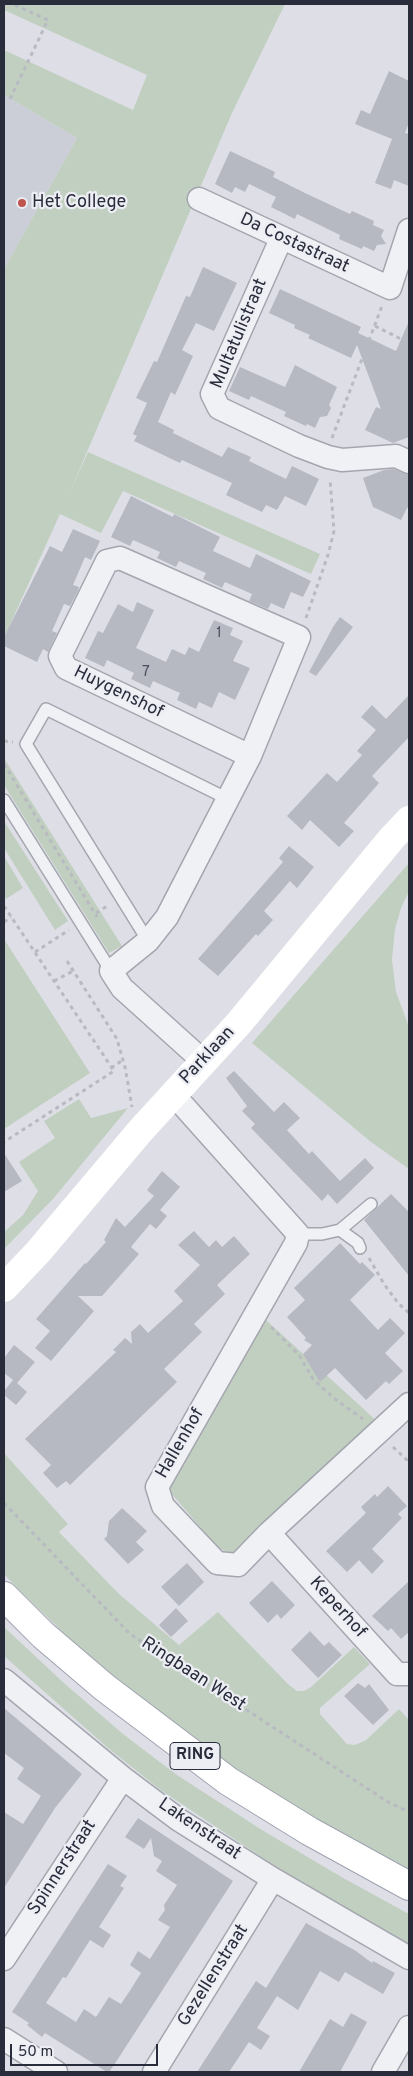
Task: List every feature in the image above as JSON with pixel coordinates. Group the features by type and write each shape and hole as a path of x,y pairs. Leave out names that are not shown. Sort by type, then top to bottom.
{"street":[{"name":"Da Costastraat","path":"199,199 281,239 390,288"},
{"path":"390,288 409,230"},
{"name":"Multatulistraat","path":"281,239 212,394 219,408 328,457 342,460 396,456 409,462"},
{"name":"Huygenshof","path":"250,756 66,668 60,656 107,561 120,558 299,637"},
{"path":"202,1061 122,988 111,972 148,942 167,917 250,756 299,637"},
{"name":"Parklaan","path":"4,1288 38,1252 202,1061 239,1022 409,820"},
{"path":"173,1094 298,1234"},
{"name":"Hallenhof","path":"298,1234 296,1243 157,1487 163,1506 217,1562 238,1566 269,1533 409,1404"},
{"name":"Keperhof","path":"269,1533 397,1674 409,1674"},
{"name":"RING","path":"4,1596 43,1635 104,1687 228,1781 309,1830 409,1886"},
{"name":"Lakenstraat","path":"4,1680 123,1778 180,1820 273,1879 409,1958"},
{"name":"Spinnerstraat","path":"4,1959 123,1778"},
{"name":"Gezellenstraat","path":"154,2072 273,1879"},
{"path":"382,2072 409,2027"},
{"path":"4,2039 56,2072"}],"lane":[{"path":"148,942 26,744 46,710 228,799"},
{"path":"4,800 82,922 111,972"},
{"path":"298,1234 322,1234 340,1230 370,1204"},
{"path":"340,1230 358,1243 360,1248"}],"path":[{"path":"10,99 48,20 13,4"},
{"path":"299,637 328,555 334,531 328,447 390,288"},
{"path":"375,326 409,343"},
{"path":"35,952 120,898"},
{"path":"4,906 114,1071 4,1142"},
{"path":"4,922 11,917"},
{"path":"66,961 117,1039 123,1060 132,1110"},
{"path":"54,981 73,971"},
{"path":"112,1068 123,1060"},
{"path":"360,1248 370,1259 384,1284 398,1303 409,1314"},
{"path":"256,1314 299,1355 313,1379 378,1433"},
{"name":"Ringbaan West","path":"4,1503 130,1634 388,1802 409,1812"}],"shaded area":[{"name":"Het College","path":"4,95 77,138 4,269"}],"green space":[{"path":"4,4 285,4 232,113 69,494 88,452 320,554 311,574 123,491 101,533 60,514 4,638 4,269 77,138 4,95 4,50 133,110 147,75 4,10"},
{"path":"4,758 122,946 109,953 4,785"},
{"path":"4,821 68,921 55,930 4,848"},
{"path":"4,856 23,888 6,899 4,896"},
{"path":"409,863 409,891 401,908 395,929 392,960 396,992 409,1027 409,1169 371,1142 252,1043"},
{"path":"4,939 90,1073 4,1129"},
{"path":"79,1099 91,1118 128,1108 53,1199 4,1249 4,1232 23,1215 38,1191 19,1162 55,1138 44,1121"},
{"path":"266,1320 379,1423 240,1551 231,1553 218,1548 172,1494 170,1483 174,1472"},
{"path":"4,1453 68,1524 59,1532 119,1594 179,1645 218,1612 297,1691 304,1691 311,1687 354,1647 370,1664 320,1708 320,1714 347,1744 355,1745 366,1740 399,1709 409,1720 409,1871 242,1777 98,1666 19,1590 4,1574"},
{"path":"4,1627 65,1684 123,1734 177,1775 262,1830 409,1914 409,1946 296,1880 162,1791 108,1748 4,1656"}],"building":[{"path":"389,71 409,81 409,122 405,133 409,134 409,186 394,180 391,189 375,183 392,139 355,124 361,110 370,114"},
{"path":"230,151 275,172 273,177 307,194 350,214 352,211 374,221 373,225 384,230 381,236 386,244 377,245 374,251 363,246 362,249 339,239 340,235 297,214 295,219 271,207 276,197 249,184 245,192 235,187 232,193 215,184"},
{"path":"203,267 237,283 214,331 196,323 182,350 193,356 175,395 171,392 158,422 174,430 173,433 222,457 228,447 251,457 249,461 286,479 292,466 319,479 306,506 285,496 277,510 266,505 262,512 226,495 232,483 182,460 180,463 134,441 137,436 133,434 147,403 136,398 154,361 157,362 186,296 190,297"},
{"path":"280,289 361,327 358,333 396,351 409,321 409,437 393,443 365,430 376,407 381,409 357,345 351,358 308,338 310,335 294,328 295,325 269,313"},
{"path":"295,365 337,387 329,405 331,408 327,416 320,417 315,428 284,416 286,412 251,396 249,400 229,391 240,367 285,387"},
{"path":"394,469 409,475 409,507 401,520 373,507 363,478 384,470"},
{"path":"131,496 173,517 174,514 220,537 213,551 250,568 256,554 311,581 303,597 291,592 284,609 271,603 268,609 249,601 252,594 225,582 222,588 203,579 206,573 179,561 176,567 157,558 160,552 133,540 130,546 111,537"},
{"path":"73,529 100,541 91,560 85,557 73,585 79,587 78,591 70,606 64,604 52,631 57,633 48,652 43,649 37,662 4,646 4,637 50,546 62,552"},
{"path":"137,602 154,610 136,648 166,662 172,649 185,655 189,647 199,652 214,620 233,628 230,635 243,641 233,661 250,668 235,700 219,692 212,708 199,702 196,709 177,700 180,693 153,681 150,688 131,679 134,673 107,660 104,667 85,658 98,631 103,633 118,604 133,612"},
{"path":"340,617 353,627 316,676 309,672"},
{"path":"409,695 409,737 372,776 379,783 344,823 354,831 339,847 310,820 302,830 287,816 327,773 337,782 362,755 357,751 376,730 361,717 372,705 386,719"},
{"path":"289,846 314,867 297,888 290,881 264,911 273,920 258,936 256,934 218,976 198,959 283,862 279,858"},
{"path":"234,1071 274,1112 284,1102 300,1118 287,1130 309,1154 312,1151 340,1181 365,1158 374,1168 337,1204 328,1194 322,1201 251,1128 255,1124 242,1111 247,1106 226,1078"},
{"path":"4,1153 22,1181 4,1192"},
{"path":"162,1171 180,1187 160,1210 167,1216 156,1229 150,1224 131,1247 139,1254 102,1296 78,1296 94,1311 51,1361 35,1348 50,1331 36,1319 106,1242 104,1240 116,1218 125,1227 154,1196 147,1190"},
{"path":"391,1194 409,1212 409,1276 364,1220"},
{"path":"194,1231 209,1247 216,1240 222,1247 234,1236 250,1254 217,1285 225,1294 194,1324 202,1332 164,1369 177,1382 70,1485 66,1481 57,1488 43,1473 51,1465 25,1439 116,1352 113,1350 125,1338 132,1344 131,1332 140,1324 148,1333 183,1301 174,1291 200,1265 178,1245"},
{"path":"340,1243 360,1264 362,1262 375,1275 350,1300 378,1330 390,1318 405,1333 385,1353 403,1371 389,1384 386,1381 366,1400 335,1368 320,1382 303,1354 312,1345 304,1340 306,1338 287,1317 305,1300 294,1288"},
{"path":"14,1345 35,1362 17,1383 27,1392 16,1405 4,1395 4,1391 13,1380 4,1373 4,1358"},
{"path":"388,1486 407,1506 398,1514 402,1518 372,1549 384,1561 372,1574 359,1560 347,1572 326,1551 366,1513 361,1507 375,1494 377,1497"},
{"path":"122,1508 147,1531 136,1542 144,1550 128,1564 104,1539 107,1536 109,1521"},
{"path":"187,1563 204,1582 179,1606 161,1587"},
{"path":"272,1581 295,1605 281,1619 277,1614 268,1623 249,1603"},
{"path":"409,1581 409,1632 401,1639 391,1628 388,1631 372,1616"},
{"path":"176,1608 188,1621 171,1637 159,1625"},
{"path":"310,1631 324,1646 329,1642 342,1655 318,1678 291,1650"},
{"path":"358,1683 365,1688 369,1684 389,1710 373,1725 344,1696"},
{"path":"4,1708 82,1774 55,1808 4,1888 4,1812 23,1824 41,1796 17,1779 24,1768 4,1753"},
{"path":"138,1818 233,1881 114,2065 107,2072 45,2033 42,2037 27,2025 29,2023 12,2012 108,1864 127,1876 120,1886 124,1888 99,1927 111,1935 103,1948 90,1940 66,1978 63,1977 46,2003 76,2022 84,2009 96,2017 109,1997 121,2004 131,1989 141,1973 130,1965 138,1951 150,1959 170,1927 158,1920 165,1910 164,1905 177,1885 156,1871 162,1861 154,1856 151,1838 144,1849 125,1837"},
{"path":"306,1923 356,1951 372,1963 373,1961 395,1973 383,1994 345,1972 339,1982 320,1971 298,2010 277,1996 257,2028 270,2036 261,2050 249,2042 229,2072 197,2072 256,1981 266,1988"},
{"path":"351,2013 367,2022 340,2072 299,2072 330,2019 343,2027"}],"place":[{"name":"Het College","path":"22,203"}]}
